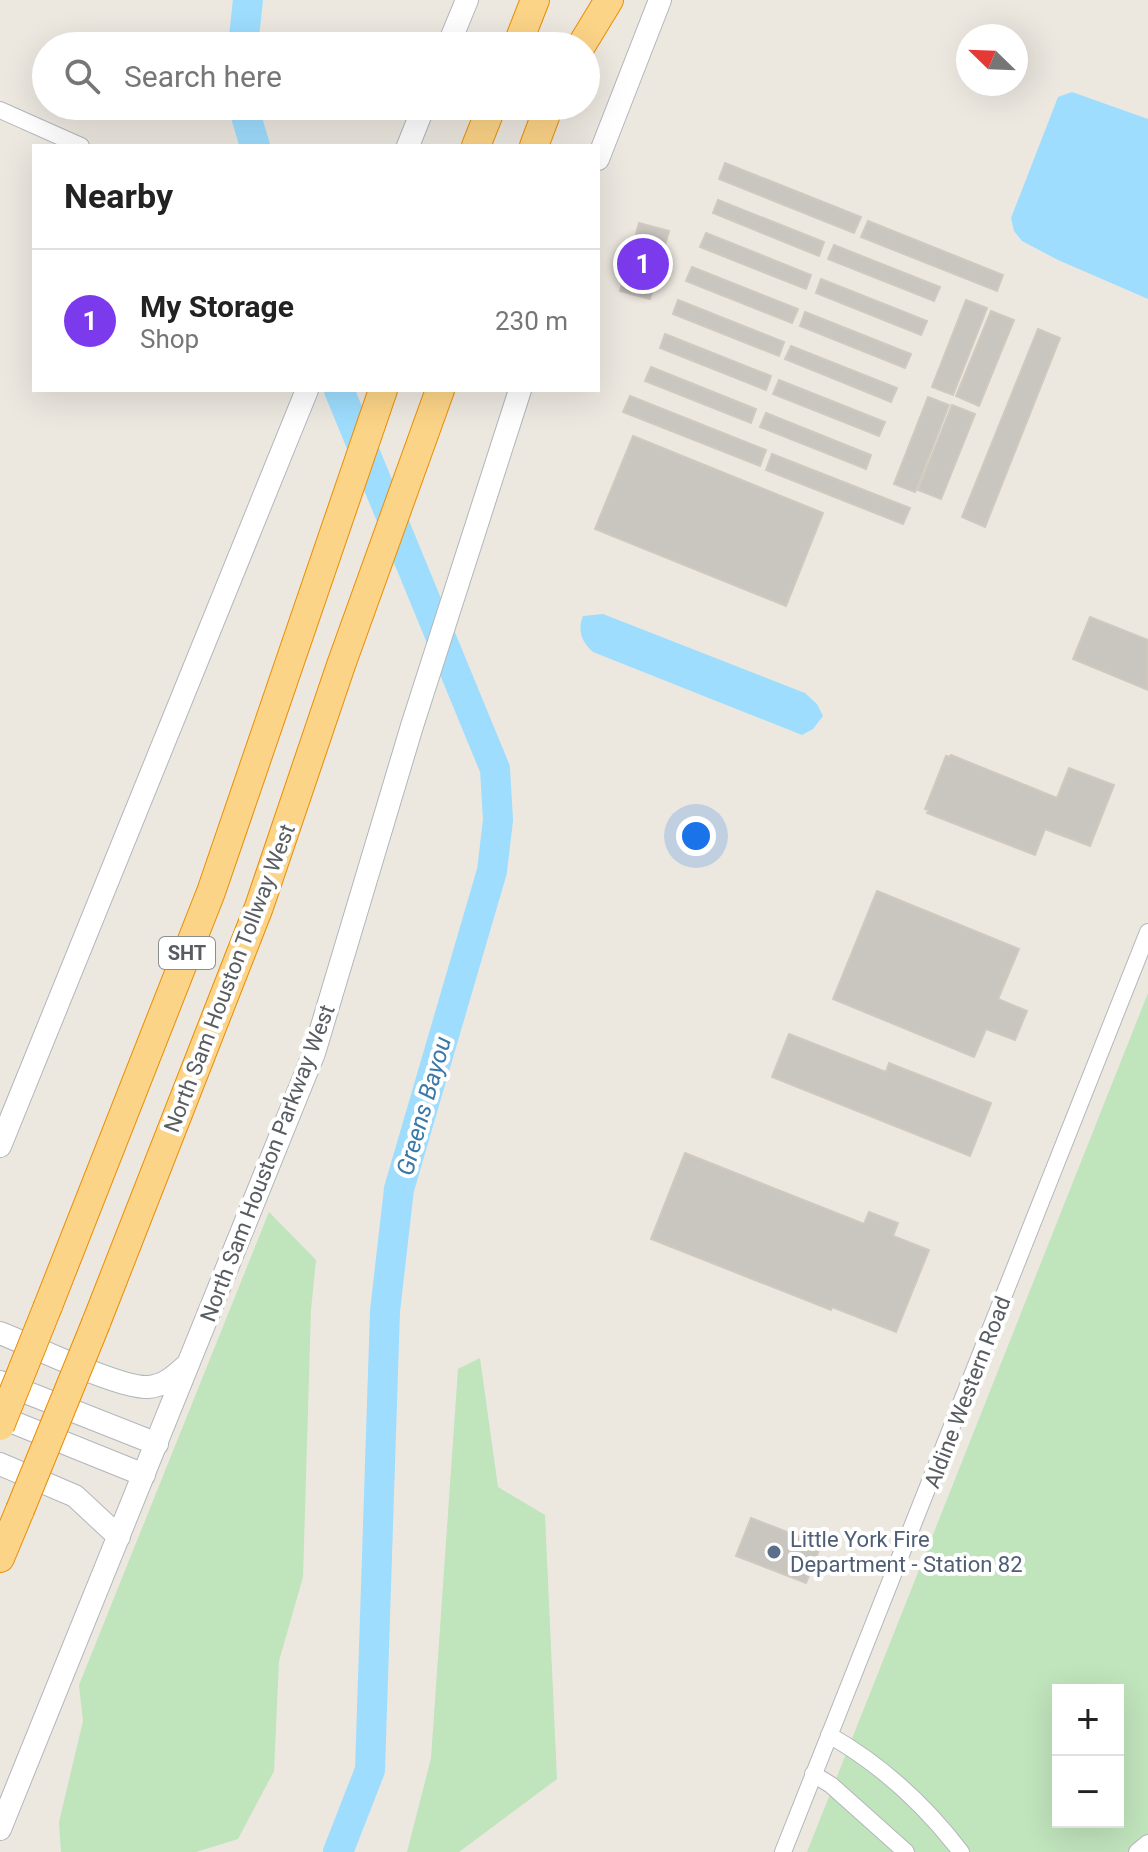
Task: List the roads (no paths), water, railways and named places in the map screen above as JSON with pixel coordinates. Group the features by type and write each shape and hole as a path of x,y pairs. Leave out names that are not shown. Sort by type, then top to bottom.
{"highway":[{"path":"522,32 535,0"},
{"path":"578,32 591,0"},
{"path":"590,32 609,0"},
{"path":"477,144 486,120"},
{"path":"535,144 544,120"},
{"name":"SHT","path":"0,1426 211,892 382,392"},
{"name":"North Sam Houston Tollway West","path":"0,1558 259,907 341,665 439,392"}],"main road":[{"path":"454,32 467,0"},
{"path":"600,154 660,0"},
{"path":"409,144 418,120"},
{"path":"0,1146 306,392"},
{"name":"North Sam Houston Parkway West","path":"0,1829 314,1053 412,726 519,392"},
{"path":"0,1333 125,1384 148,1387 169,1381 189,1364"},
{"path":"0,1382 157,1444"},
{"path":"0,1417 144,1475"},
{"path":"0,1464 75,1496 119,1537"}],"street":[{"path":"0,110 76,144"},
{"name":"Aldine Western Road","path":"783,1852 1148,932"},
{"path":"829,1735 890,1777 943,1828 961,1852"},
{"path":"813,1774 831,1785 906,1852"},
{"path":"1137,1852 1148,1843"}],"water":[{"path":"1072,92 1148,119 1148,299 1058,260 1022,241 1014,231 1011,218 1058,97"},
{"path":"603,614 805,693 817,704 823,716 813,729 802,735 593,652 582,636 581,621 583,616"}],"waterway":[{"name":"Greens Bayou","path":"245,32 248,0"},
{"name":"Greens Bayou","path":"247,120 254,144"},
{"name":"Greens Bayou","path":"338,1852 370,1770 385,1311 399,1189 492,871 498,820 495,769 340,392"}],"place":[{"name":"My Storage","path":"643,264"},
{"name":"Little York Fire Department - Station 82","path":"774,1552"}]}
